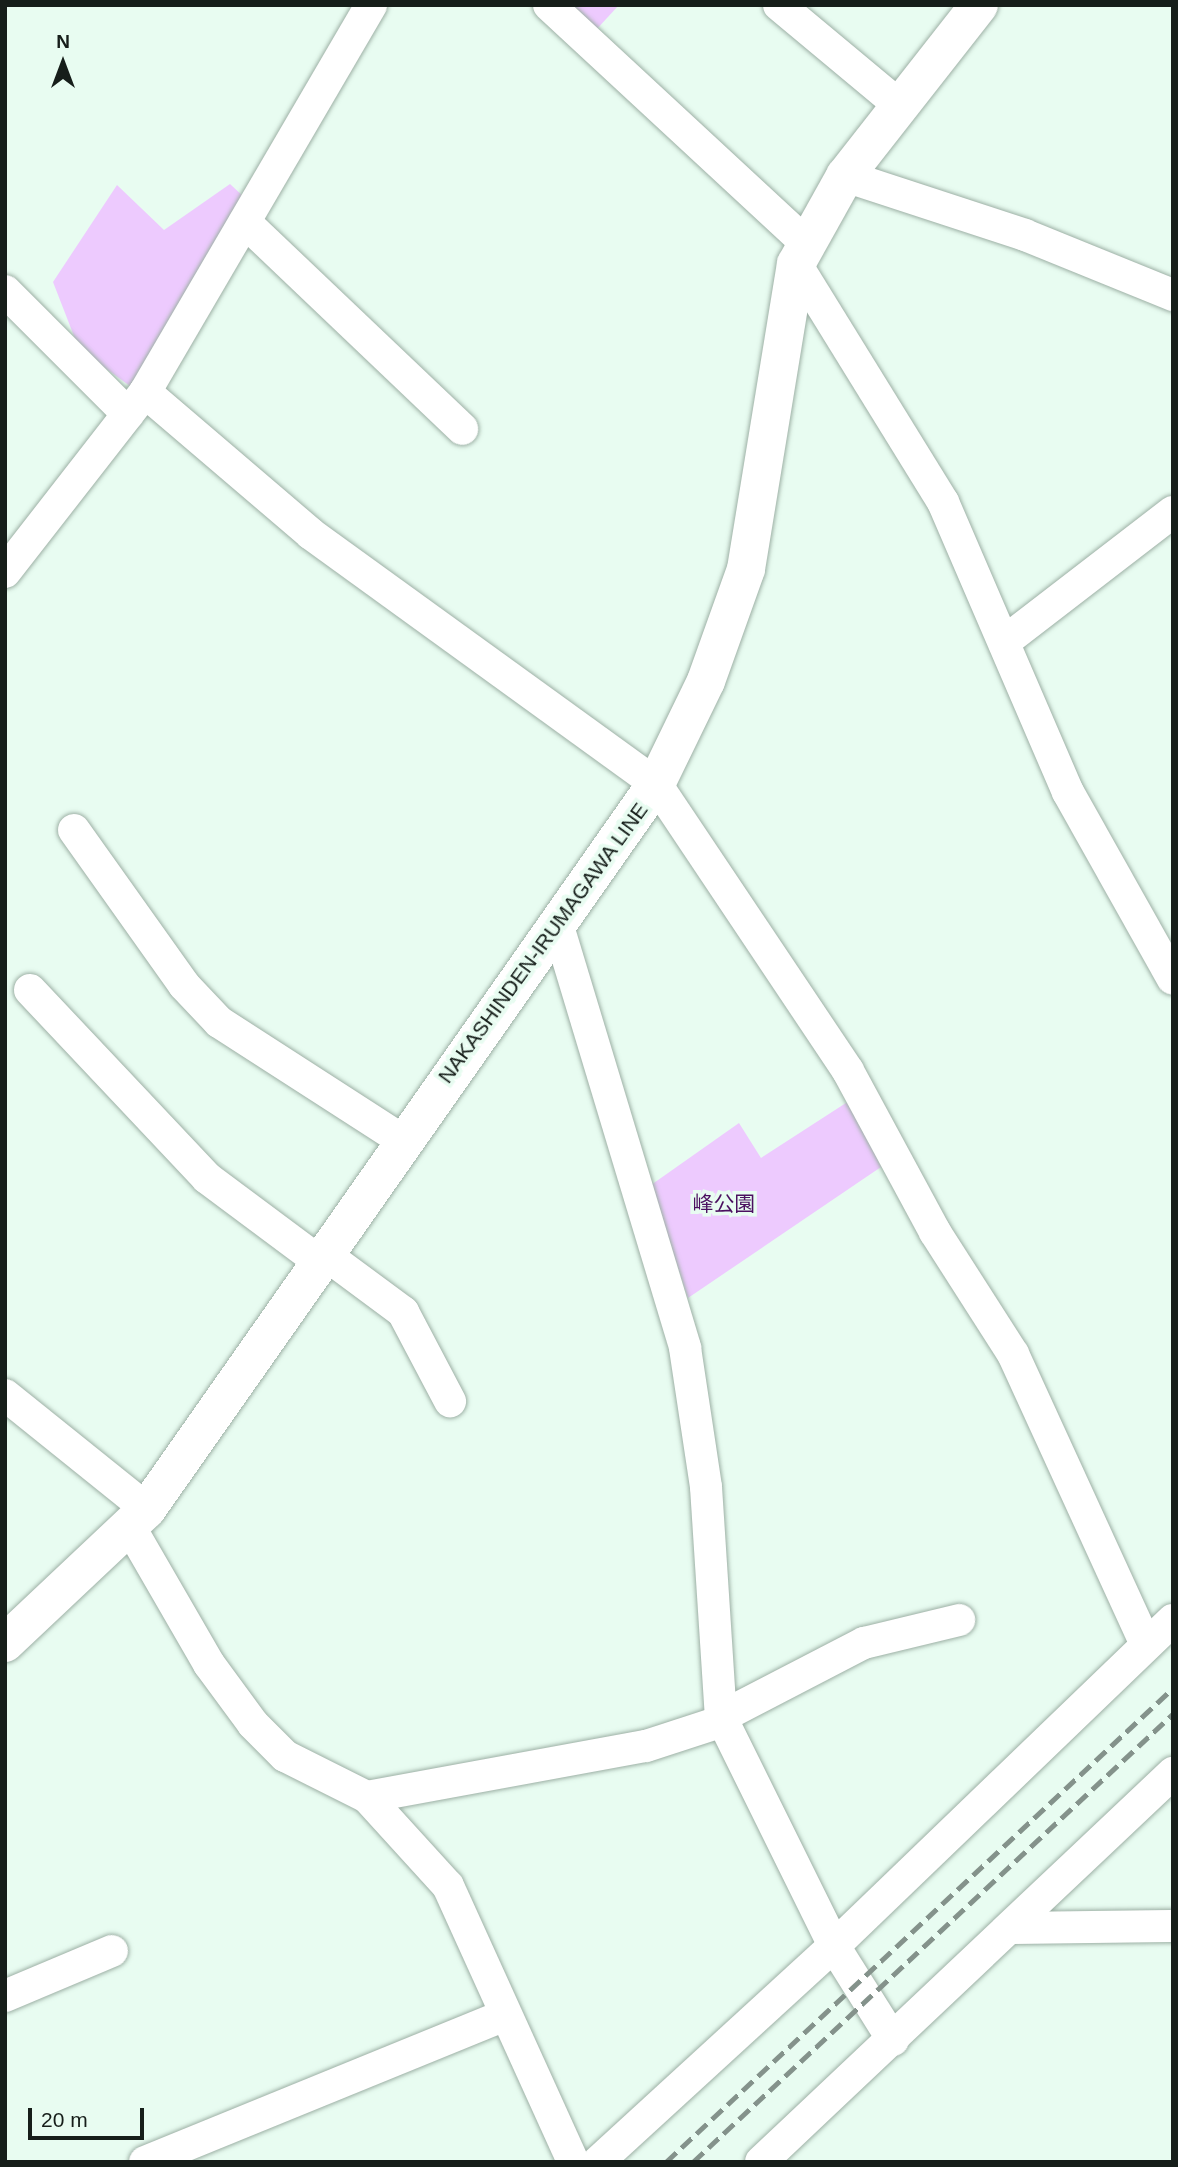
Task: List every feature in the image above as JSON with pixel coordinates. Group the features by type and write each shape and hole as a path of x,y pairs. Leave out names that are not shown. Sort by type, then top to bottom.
{"main road":[{"name":"NAKASHINDEN-IRUMAGAWA LINE","path":"5,1643 139,1519 319,1256 557,923 608,860 656,784 706,681 746,569 802,254 845,176 969,9"}],"street":[{"path":"5,572 136,403 371,5"},
{"path":"549,5 802,254 943,502 1068,792 1173,979"},
{"path":"779,5 898,104"},
{"path":"845,176 1025,235 1173,295"},
{"path":"245,222 462,429"},
{"path":"5,291 136,403 656,784 848,1071 935,1232 1013,1354 1146,1644"},
{"path":"1004,642 1173,512"},
{"path":"74,830 184,985 219,1021 402,1140"},
{"path":"557,923 685,1348 706,1488 722,1719 834,1946 893,2040"},
{"path":"30,990 207,1178 403,1312 450,1401"},
{"path":"5,1395 139,1519 209,1664 253,1724 285,1756 368,1797 448,1886 503,2016 573,2162"},
{"path":"368,1797 646,1746 722,1719 863,1643 959,1620"},
{"path":"598,2162 834,1946 1173,1620"},
{"path":"761,2162 1173,1773"},
{"path":"1010,1928 1173,1926"},
{"path":"5,1996 112,1951"},
{"path":"145,2162 503,2016"}],"green space":[{"path":"567,5 619,5 595,31"},
{"path":"230,184 244,197 134,389 79,349 53,282 117,185 164,230"},
{"name":"峰公園","path":"849,1101 881,1167 688,1298 651,1185 739,1123 761,1158"}],"railway":[{"path":"666,2162 1173,1688"},
{"path":"693,2162 1173,1714"}]}
